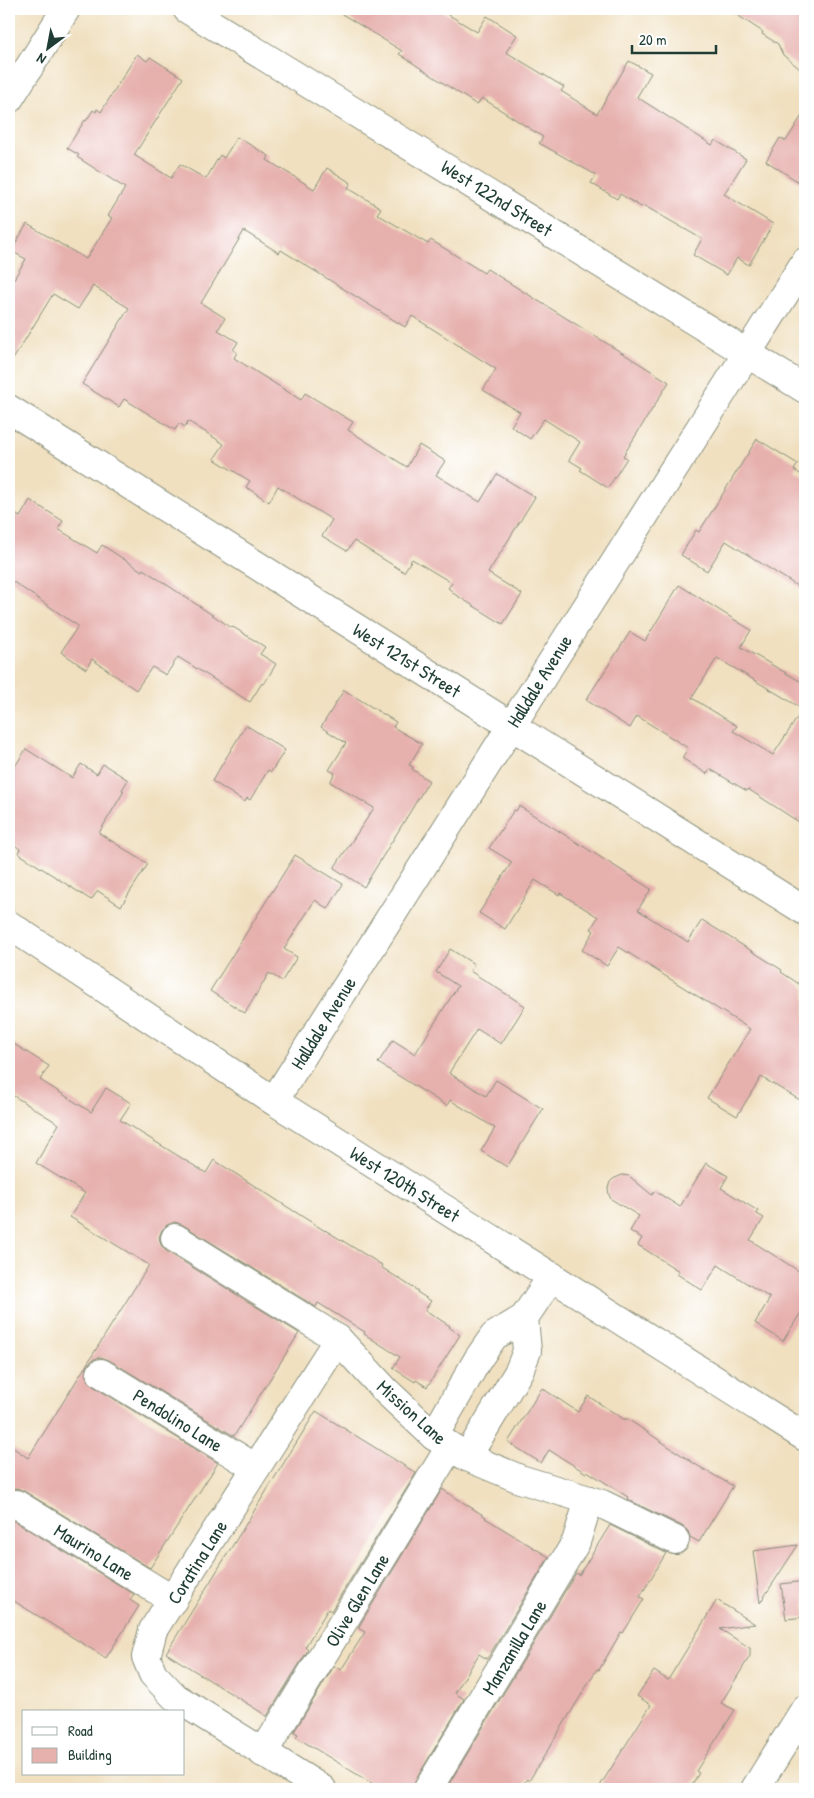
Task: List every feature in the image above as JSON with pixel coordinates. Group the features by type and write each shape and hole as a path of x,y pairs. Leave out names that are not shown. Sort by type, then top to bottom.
{"street":[{"path":"9,99 66,9"},
{"name":"West 122nd Street","path":"187,9 805,389"},
{"name":"Halldale Avenue","path":"274,1101 805,262"},
{"name":"West 121st Street","path":"9,409 805,911"},
{"name":"West 120th Street","path":"10,930 274,1101 805,1436"},
{"name":"Mission Lane","path":"175,1238 338,1339 386,1391 450,1446 520,1479 602,1504 675,1540"},
{"name":"Olive Glen Lane","path":"450,1446 478,1359 494,1336 524,1318 552,1276"},
{"name":"Olive Glen Lane","path":"264,1753 450,1446 519,1370 527,1351 524,1318"},
{"name":"Coratina Lane","path":"264,1753 175,1697 153,1674 146,1657 154,1630 338,1339"},
{"name":"Pendolino Lane","path":"101,1372 256,1468"},
{"name":"Manzanilla Lane","path":"428,1789 576,1542 589,1500"},
{"name":"Maurino Lane","path":"16,1504 173,1600"},
{"path":"755,1789 805,1710"},
{"path":"264,1753 322,1789"}],"building":[{"path":"334,9 439,9 477,32 487,16 517,35 506,52 564,87 561,91 597,114 629,61 651,73 637,97 712,145 715,140 746,159 724,194 773,224 749,265 737,258 727,275 693,255 702,239 643,205 641,207 620,194 617,199 591,183 596,175 539,143 543,137 482,98 477,105 399,54 402,51"},
{"path":"728,9 805,9 805,73 783,55 778,44"},
{"path":"137,54 147,61 150,57 183,78 134,155 171,178 180,164 206,179 220,155 224,158 237,137 269,156 267,160 314,189 327,168 351,183 348,188 381,208 377,214 428,244 431,240 484,273 487,269 669,382 623,456 627,458 608,488 580,470 582,468 569,460 580,442 544,419 530,439 511,426 520,412 483,390 496,369 412,316 405,327 281,250 279,253 244,231 201,303 225,318 218,330 238,342 233,350 237,352 234,358 301,400 305,393 353,422 348,430 407,467 419,445 445,461 436,475 480,502 497,474 535,497 488,573 522,594 503,624 451,592 448,588 452,583 412,559 404,572 354,541 347,551 322,536 332,520 278,486 269,502 246,487 250,481 214,459 224,444 188,421 185,427 179,423 175,430 124,399 119,407 82,384 129,308 93,286 78,309 53,294 9,366 9,287 26,259 11,251 27,224 86,259 112,218 108,216 125,188 77,157 79,155 67,148 93,110 96,112 97,109 101,112"},
{"path":"805,111 805,186 766,161 780,138 786,141"},
{"path":"757,439 798,464 794,470 805,477 805,591 726,541 707,571 681,555 696,530 699,532"},
{"path":"30,500 63,521 58,529 97,553 102,545 265,647 260,654 276,664 250,702 178,657 166,675 152,667 136,690 92,659 86,669 61,652 78,626 9,579 9,510 20,517"},
{"path":"679,585 751,630 741,647 805,684 805,826 748,789 747,791 710,769 707,774 682,758 688,748 637,716 630,728 586,700 630,632 645,641","holes":["717,658 803,709 773,755 733,731 737,726 692,698"]},
{"path":"344,690 396,722 393,727 422,744 409,765 429,781 364,887 334,868 374,808 330,782 335,773 329,770 346,743 321,727"},
{"path":"246,725 285,750 271,772 268,770 250,800 247,798 245,802 212,781"},
{"path":"26,749 72,778 81,764 97,774 103,764 128,780 122,790 124,791 99,833 148,864 121,906 98,891 91,900 18,853 20,849 9,841 9,776"},
{"path":"519,806 651,889 638,910 688,942 702,920 782,970 781,972 805,988 805,1103 761,1077 737,1116 707,1098 750,1029 619,947 607,966 582,950 594,931 591,929 598,917 560,893 559,895 535,880 505,929 479,913 512,862 489,848 514,810 516,811"},
{"path":"295,855 343,884 328,909 315,900 284,949 297,957 282,981 269,973 245,1013 210,991"},
{"path":"450,949 474,964 470,971 525,1006 501,1044 477,1029 449,1073 486,1096 496,1080 543,1109 507,1167 481,1151 495,1128 450,1100 447,1106 378,1063 393,1040 415,1054 458,986 436,972"},
{"path":"9,1041 49,1066 40,1080 91,1112 106,1088 131,1103 120,1120 206,1173 214,1160 382,1265 381,1267 431,1301 425,1310 450,1326 460,1335 427,1387 393,1368 400,1357 364,1334 365,1332 318,1303 316,1307 183,1225 175,1222 167,1225 159,1237 161,1245 166,1251 299,1333 234,1436 109,1360 101,1357 94,1359 88,1364 85,1373 88,1381 93,1386 218,1463 150,1568 24,1491 17,1488 9,1490 9,1445 28,1458 149,1265 70,1217 85,1193 36,1163 59,1124 9,1093"},
{"path":"706,1163 728,1176 721,1188 758,1211 757,1214 764,1218 750,1240 805,1275 805,1306 783,1341 755,1323 770,1298 718,1265 702,1290 677,1274 679,1271 638,1245 642,1238 630,1231 639,1216 611,1199 609,1195 608,1188 613,1179 622,1175 629,1176 652,1195 655,1191 680,1207"},
{"path":"542,1388 578,1412 588,1396 733,1486 699,1542 690,1537 688,1531 682,1526 627,1499 628,1497 587,1471 586,1473 549,1450 541,1463 508,1442"},
{"path":"316,1411 416,1473 331,1611 328,1609 305,1647 308,1650 267,1716 166,1653"},
{"path":"442,1489 549,1557 487,1659 479,1654 455,1693 464,1699 412,1789 381,1789 296,1737 298,1734 294,1732 334,1666 341,1670 365,1632 358,1628"},
{"path":"9,1518 134,1594 130,1600 139,1606 106,1658 9,1598"},
{"path":"610,1525 666,1553 640,1597 644,1599 623,1633 621,1632 599,1670 597,1669 529,1781 527,1779 520,1789 446,1789 576,1573 579,1575"},
{"path":"798,1545 760,1603 753,1551"},
{"path":"805,1581 805,1617 786,1619 781,1584"},
{"path":"717,1600 755,1624 720,1629 750,1648 750,1656 721,1703 735,1710 696,1771 699,1773 689,1789 598,1789 651,1705 637,1696 654,1671 668,1680"}]}
